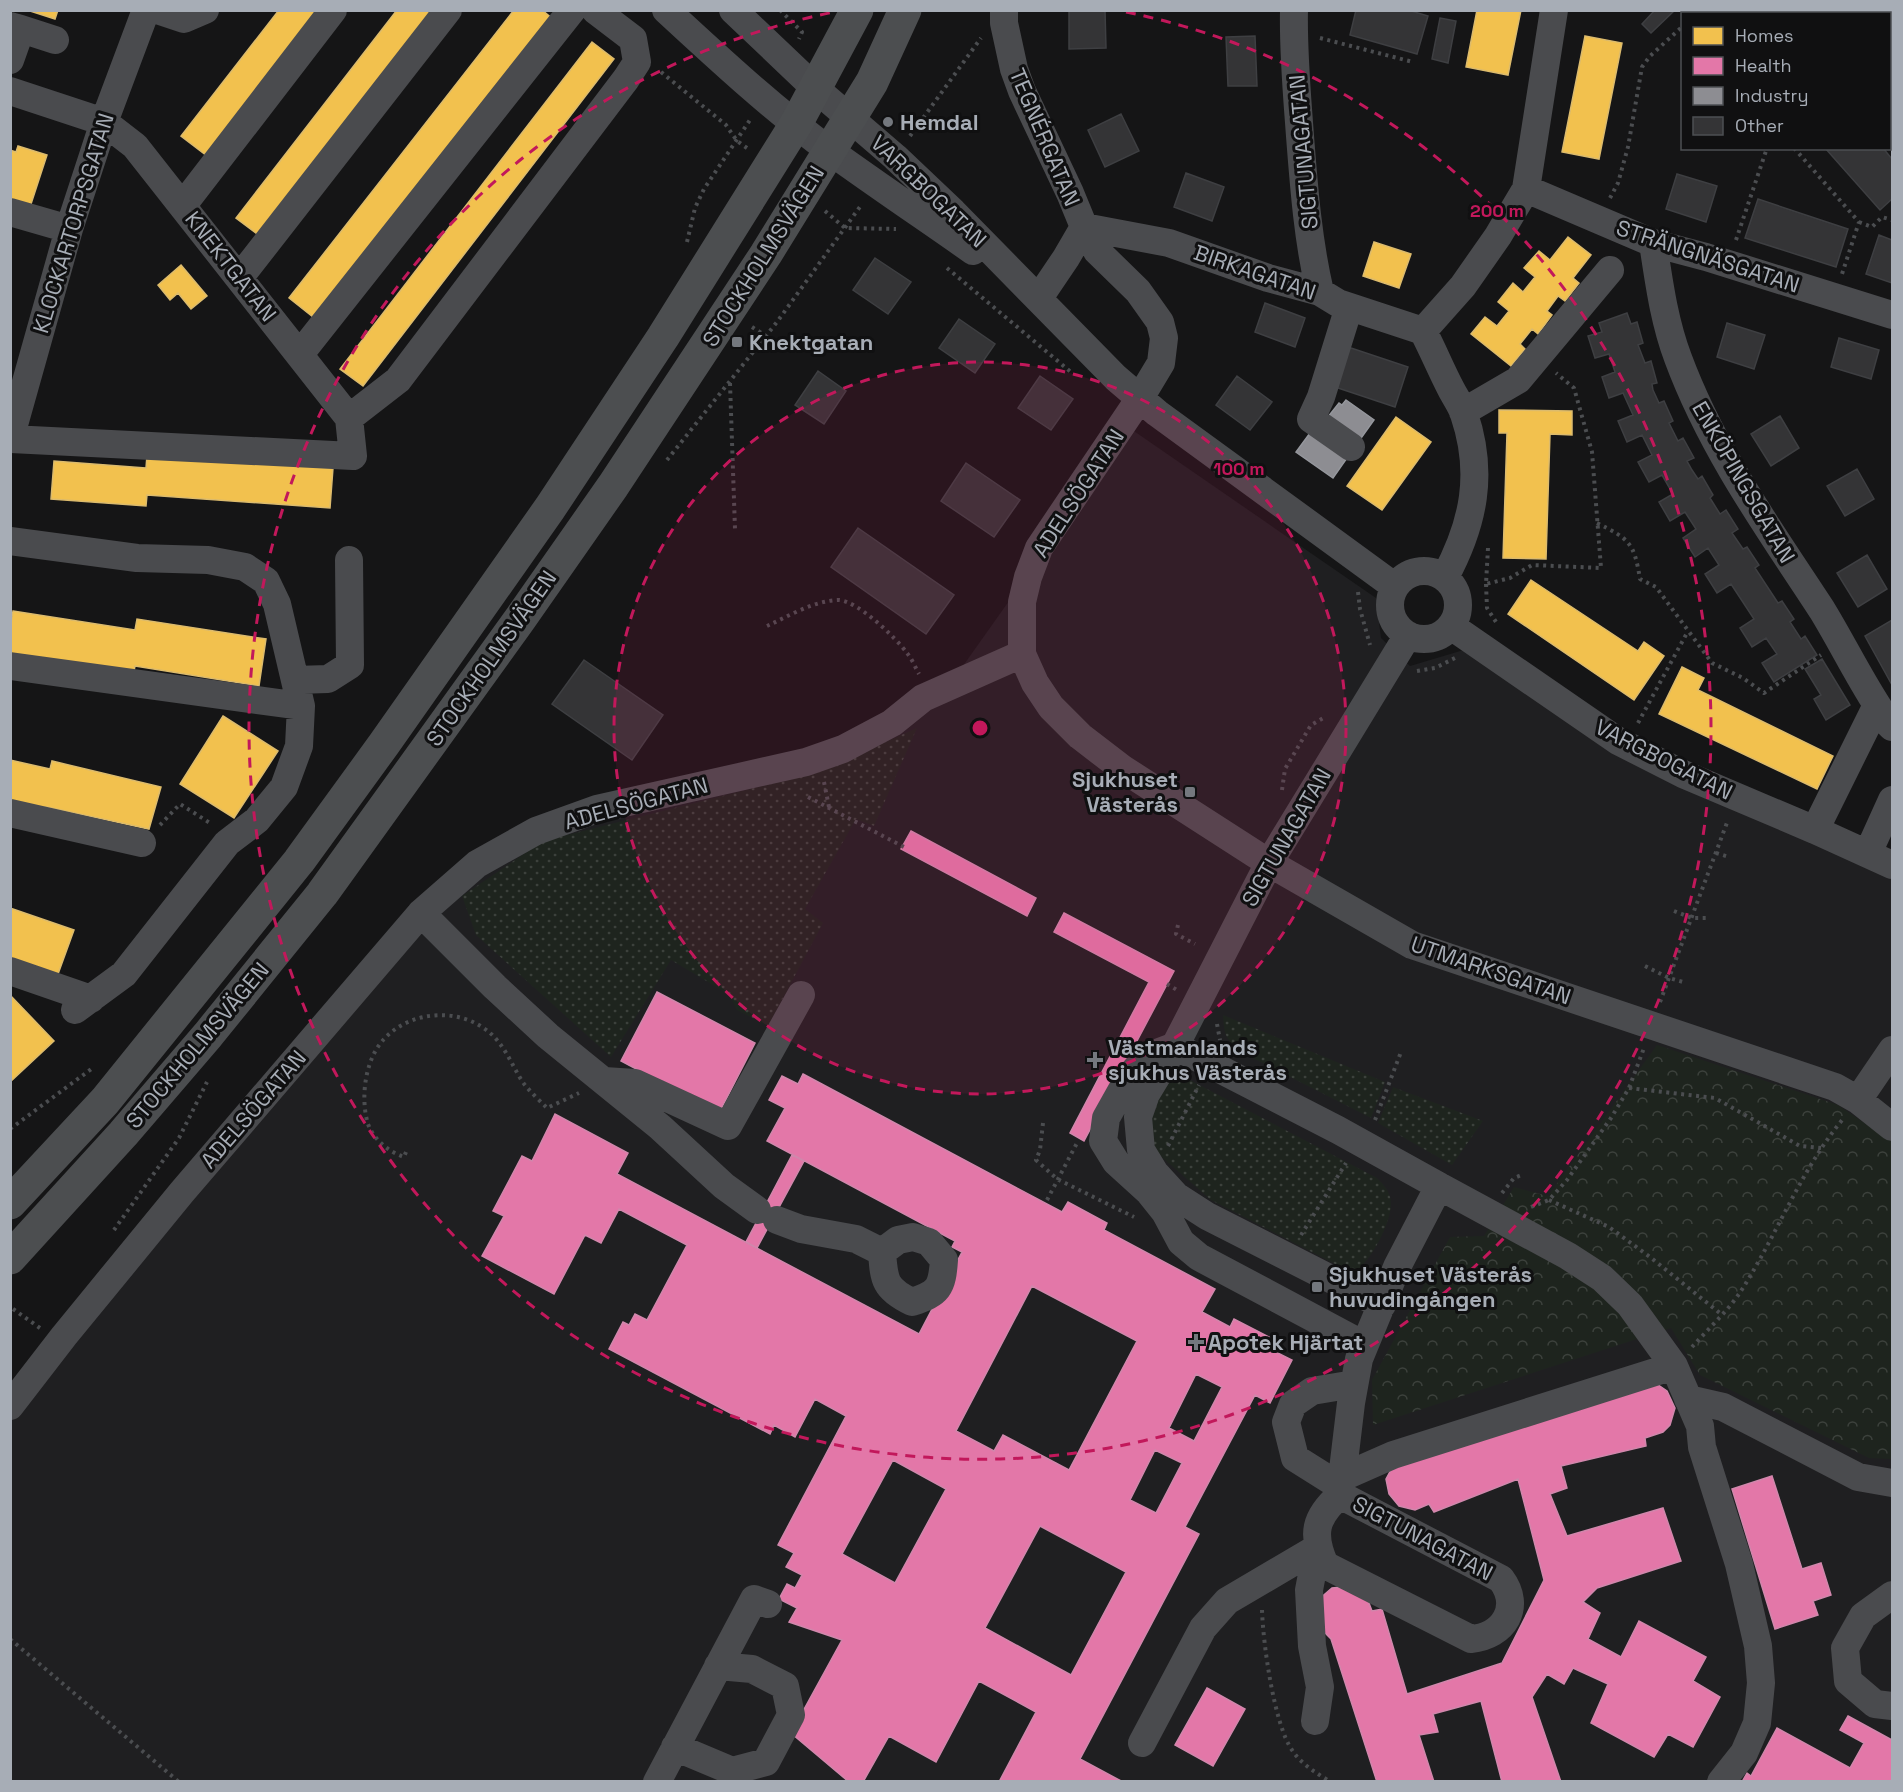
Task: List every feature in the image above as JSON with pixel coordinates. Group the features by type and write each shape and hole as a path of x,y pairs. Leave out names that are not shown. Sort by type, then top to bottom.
{"main road":[{"name":"STOCKHOLMSVÄGEN","path":"10,1203 105,1101 299,861 550,508 663,337 796,124 857,10"},
{"name":"STOCKHOLMSVÄGEN","path":"10,1258 123,1134 208,1035 322,894 613,486 766,254 872,82 905,10"}],"street":[{"name":"KLOCKARTORPSGATAN","path":"10,439 20,363 69,229 104,122 146,10"},
{"path":"157,10 184,19 205,10"},
{"path":"183,205 333,10"},
{"path":"240,278 448,10"},
{"path":"300,354 572,10"},
{"path":"10,439 353,456 350,418 398,380 626,79 636,60 633,39 595,10"},
{"path":"666,10 713,54 796,124"},
{"path":"733,10 816,89"},
{"path":"1445,577 1466,531 1473,504 1476,474 1463,412 1423,331 1463,286 1498,236 1526,189 1554,10"},
{"name":"TEGNÉRGATAN","path":"1004,17 1014,69 1022,91 1084,227 1097,251 1138,291 1160,322 1164,338 1161,363 1140,398"},
{"name":"SIGTUNAGATAN","path":"1294,21 1303,174 1313,261 1320,292"},
{"path":"10,60 16,28 55,40"},
{"name":"VARGBOGATAN","path":"816,89 895,157 1116,378 1394,586"},
{"name":"KNEKTGATAN","path":"10,91 104,122 135,146 350,418"},
{"name":"VARGBOGATAN","path":"796,124 1038,298"},
{"name":"STRÄNGNÄSGATAN","path":"1526,189 1653,243 1728,263 1893,315"},
{"path":"10,212 69,229"},
{"name":"TEGNÉRGATAN","path":"1038,298 1084,227"},
{"name":"BIRKAGATAN","path":"1084,227 1170,243 1268,278 1320,292 1338,303 1423,331"},
{"name":"ENKÖPINGSGATAN","path":"1653,243 1666,321 1702,416 1735,476 1834,630 1856,671 1885,716"},
{"path":"1463,412 1518,380 1610,270"},
{"path":"1349,307 1321,397 1311,419 1351,447"},
{"name":"ADELSÖGATAN","path":"10,1406 182,1192 421,913 477,864 536,831 597,809 806,762 843,749 892,723 923,698 1022,654 1022,602 1039,548 1140,398"},
{"path":"10,541 137,558 208,560 245,567 266,580 277,604 298,693 298,746 284,788 257,820 227,843 124,974 83,1004 10,971"},
{"path":"10,666 298,693 328,679 350,665 349,560"},
{"path":"1415,571 1431,571 1445,577 1456,591 1460,632 1428,639 1408,635 1397,628 1391,618 1389,604 1394,586 1415,571"},
{"name":"VARGBOGATAN","path":"1460,632 1618,741 1683,774 1880,859"},
{"name":"SIGTUNAGATAN","path":"1382,1305 1207,1216 1176,1196 1155,1173 1141,1150 1138,1117 1146,1094 1175,1046 1269,862 1382,652 1408,635"},
{"name":"UTMARKSGATAN","path":"1022,654 1035,683 1051,707 1080,736 1123,769 1269,862 1412,945 1835,1087 1858,1100 1893,1126"},
{"path":"1815,830 1885,716"},
{"path":"1880,859 1893,800"},
{"path":"10,813 142,843"},
{"path":"421,913 548,1036 660,1127 724,1186 767,1215 801,1229 856,1239 882,1252"},
{"path":"604,1081 635,1083 728,1126 801,995"},
{"path":"1364,1345 1199,1257 1181,1242 1165,1212 1149,1192 1116,1162 1103,1141 1106,1118 1129,1077 1142,1060 1175,1046 1345,1134 1439,1186 1503,1209 1602,1278 1630,1305 1674,1366 1701,1426 1702,1447 1739,1564 1758,1646 1761,1683 1757,1723 1744,1753 1720,1782"},
{"path":"1858,1100 1893,1050"},
{"name":"SIGTUNAGATAN","path":"1341,1486 1501,1579 1509,1592 1510,1608 1507,1617 1492,1634 1471,1639 1325,1564 1317,1548 1316,1535 1322,1513 1341,1486 1359,1359 1396,1267 1439,1186"},
{"path":"1354,1384 1312,1391 1293,1404 1286,1422 1295,1458 1341,1486 1393,1455 1674,1366"},
{"path":"1688,1399 1723,1407 1858,1478 1893,1483"},
{"path":"1142,1743 1203,1628 1227,1601 1317,1548"},
{"path":"1315,1721 1320,1687 1312,1646 1309,1590 1317,1548"},
{"path":"1893,1595 1863,1616 1845,1648 1848,1681 1875,1704 1893,1706"},
{"path":"657,1782 754,1599 768,1604"},
{"path":"675,1747 732,1771 766,1762 791,1715 785,1686 752,1669 718,1666"}],"path":[{"path":"895,157 975,45 1004,17"},
{"path":"1294,21 1413,62"},
{"path":"1599,220 1618,183 1628,147 1642,67 1650,56 1681,29"},
{"path":"636,60 646,61 726,125 737,141 704,189 695,208 686,246"},
{"path":"1728,263 1766,150"},
{"path":"1796,150 1859,222 1872,227 1882,217 1893,220"},
{"path":"660,468 766,336 876,183"},
{"path":"1835,296 1859,222"},
{"path":"844,228 896,230 904,234"},
{"path":"939,261 1072,374"},
{"path":"749,325 766,336"},
{"path":"1486,584 1510,578 1532,565 1601,568 1592,452 1574,388 1538,357"},
{"path":"730,382 735,529"},
{"path":"718,384 724,388"},
{"path":"1597,522 1624,537 1636,557 1640,579 1656,587 1712,663 1743,678 1764,693 1824,653"},
{"path":"1488,540 1487,608 1503,633"},
{"path":"1357,588 1363,624 1382,652 1413,670 1424,671 1435,668 1461,654 1460,632 1492,615"},
{"path":"767,626 819,603 840,600 862,610 887,631 908,654 920,676 923,698"},
{"path":"1638,723 1688,631"},
{"path":"1365,654 1382,652"},
{"path":"1281,795 1285,769 1311,725 1329,716"},
{"path":"1628,717 1647,728"},
{"path":"824,782 829,808"},
{"path":"808,797 904,847"},
{"path":"1524,1174 1514,1178 1503,1209 1511,1214 1549,1200 1567,1180 1611,1118 1629,1088 1737,797"},
{"path":"142,843 180,804 234,837"},
{"path":"1716,852 1729,857"},
{"path":"1674,911 1692,918 1708,918"},
{"path":"1178,926 1176,934 1195,944"},
{"path":"1191,953 1200,935"},
{"path":"1645,966 1683,982"},
{"path":"1173,987 1177,979"},
{"path":"406,1152 404,1157 382,1145 369,1126 364,1105 367,1074 385,1038 405,1023 423,1016 444,1014 468,1018 485,1028 506,1050 523,1082 547,1108"},
{"path":"1375,1120 1401,1052"},
{"path":"10,1130 95,1065 103,1063"},
{"path":"111,1234 180,1138 211,1075"},
{"path":"1163,1156 1201,1082"},
{"path":"1629,1088 1715,1098 1800,1146 1821,1148"},
{"path":"1674,1366 1740,1292 1821,1148 1858,1100"},
{"path":"1043,1123 1040,1150 1036,1160 1057,1179 1143,1222"},
{"path":"1047,1200 1080,1137"},
{"path":"1300,1236 1349,1158"},
{"path":"1549,1200 1609,1227 1721,1314"},
{"path":"13,1310 43,1330"},
{"path":"1264,1580 1261,1599 1263,1644 1280,1720 1291,1749 1311,1770 1331,1782"},
{"path":"10,1639 179,1782"}],"shaded area":[{"name":"Västmanlands sjukhus Västerås","path":"1131,429 1376,598 1381,638 1410,666 1467,649 1892,877 1892,1781 11,1781 10,1386 373,972 528,838 812,765 943,694"}],"green space":[{"path":"917,728 874,826 856,819 805,909 823,923 768,1026 737,1010 730,995 671,960 611,1057 476,935 462,896 543,841 818,772"},
{"path":"1223,1015 1385,1082 1371,1118 1243,1053 1227,1037"},
{"path":"1657,1045 1838,1105 1892,1142 1892,1459 1869,1458 1700,1375 1671,1328 1373,1425 1372,1380 1450,1237 1484,1236 1514,1187 1548,1196"},
{"path":"1175,1078 1186,1078 1377,1178 1385,1186 1391,1205 1386,1226 1375,1248 1362,1266 1356,1271 1337,1265 1211,1200 1157,1153 1151,1138 1149,1119 1164,1085"},
{"path":"1393,1087 1483,1121 1452,1165 1378,1123"}],"building: Homes":[{"path":"27,10 58,10 55,19"},
{"path":"279,10 326,10 211,159 181,136"},
{"path":"397,10 444,10 265,240 236,218"},
{"path":"514,10 542,10 553,19 318,321 289,298"},
{"path":"1477,10 1521,10 1508,75 1466,67"},
{"path":"1700,10 1730,10 1728,12 1702,12"},
{"path":"1878,10 1892,10 1892,27 1891,12 1879,12"},
{"path":"1585,36 1622,43 1599,159 1562,152"},
{"path":"592,42 614,59 363,386 340,369"},
{"path":"18,146 47,155 30,207 10,201 10,150 16,152"},
{"path":"1568,237 1591,255 1573,278 1579,283 1565,301 1558,296 1547,311 1552,315 1538,334 1532,329 1520,344 1525,349 1511,366 1471,334 1485,317 1497,326 1509,311 1498,302 1513,283 1523,292 1535,277 1524,268 1539,251 1550,260"},
{"path":"1374,242 1411,254 1399,288 1363,276"},
{"path":"181,265 207,296 191,309 178,293 170,300 158,285"},
{"path":"1499,410 1572,411 1572,435 1550,434 1546,559 1503,558 1507,433 1499,433"},
{"path":"1396,417 1431,442 1382,510 1347,486"},
{"path":"147,455 333,468 330,508 147,495 146,506 51,499 54,461 146,468"},
{"path":"1531,580 1638,651 1644,642 1664,656 1634,700 1508,614"},
{"path":"13,611 135,630 137,619 266,639 259,686 135,666 133,676 10,657"},
{"path":"1682,667 1704,678 1698,690 1833,756 1817,789 1659,714"},
{"path":"223,716 278,751 234,818 180,784"},
{"path":"10,760 50,769 52,761 161,787 149,829 47,807 10,807"},
{"path":"10,908 74,930 58,974 10,958"},
{"path":"10,995 54,1041 10,1082"}],"building: Health":[{"path":"911,831 1036,898 1027,916 901,849"},
{"path":"1064,913 1174,971 1084,1141 1070,1133 1149,982 1054,932"},
{"path":"657,992 755,1043 719,1113 621,1061"},
{"path":"803,1074 1062,1212 1068,1202 1107,1223 1104,1230 1215,1289 1202,1312 1230,1327 1234,1319 1271,1338 1266,1347 1292,1360 1270,1403 1255,1395 1185,1527 1199,1534 1080,1759 1123,1782 999,1782 1036,1712 979,1681 936,1762 889,1736 863,1782 849,1782 791,1733 842,1640 789,1622 797,1608 779,1599 787,1584 795,1588 802,1575 786,1567 794,1553 778,1545 846,1416 815,1399 795,1437 774,1425 770,1434 609,1349 623,1322 629,1325 635,1314 647,1320 687,1245 619,1209 601,1243 585,1235 554,1294 482,1256 504,1216 493,1211 522,1156 532,1161 555,1114 628,1153 617,1174 919,1334 962,1252 952,1247 955,1241 767,1141 785,1108 769,1100 782,1076 798,1084","holes":["1032,1286 1137,1341 1069,1470 1003,1435 994,1451 956,1431","1196,1374 1222,1387 1194,1441 1169,1428","1155,1450 1182,1463 1156,1513 1130,1500","893,1460 946,1489 895,1583 842,1554","1040,1526 1126,1572 1071,1675 985,1628"]},
{"path":"792,1155 804,1161 757,1248 746,1242"},
{"path":"1651,1380 1667,1391 1675,1408 1670,1425 1663,1432 1645,1438 1646,1446 1561,1466 1567,1488 1550,1494 1567,1536 1663,1508 1681,1561 1597,1588 1583,1602 1600,1613 1588,1639 1621,1657 1639,1621 1706,1657 1693,1681 1720,1697 1693,1747 1668,1734 1654,1757 1591,1723 1608,1684 1573,1668 1564,1684 1547,1674 1532,1697 1561,1782 1502,1782 1481,1701 1433,1714 1438,1732 1419,1735 1434,1782 1377,1782 1331,1639 1324,1632 1318,1600 1332,1588 1351,1586 1367,1598 1372,1611 1382,1609 1407,1694 1502,1663 1544,1580 1518,1479 1434,1512 1429,1504 1415,1510 1399,1506 1389,1494 1386,1479 1393,1466"},
{"path":"1772,1476 1802,1569 1821,1563 1831,1595 1813,1601 1818,1615 1775,1629 1732,1489"},
{"path":"1207,1688 1245,1709 1213,1766 1175,1745"},
{"path":"1848,1716 1892,1740 1892,1782 1742,1782 1747,1773 1751,1776 1777,1728 1850,1768 1864,1743 1840,1730"}],"building: Industry":[{"path":"1346,400 1374,420 1359,441 1327,418 1339,403 1342,405"},
{"path":"1310,433 1347,458 1333,478 1296,452"}],"building: Other":[{"path":"1069,10 1105,10 1106,48 1069,49"},
{"path":"1356,10 1408,10 1428,16 1417,54 1350,35"},
{"path":"1655,10 1675,10 1651,33 1642,24"},
{"path":"1440,18 1456,21 1448,63 1432,59"},
{"path":"1255,36 1257,86 1228,86 1226,37"},
{"path":"1121,114 1139,151 1105,167 1088,130"},
{"path":"1827,150 1885,150 1892,159 1892,199 1880,210"},
{"path":"1186,173 1224,187 1212,221 1174,207"},
{"path":"1677,174 1717,186 1706,222 1666,209"},
{"path":"1758,199 1848,229 1836,267 1745,238"},
{"path":"1879,235 1892,240 1892,283 1866,274"},
{"path":"875,258 911,282 888,314 853,290"},
{"path":"1265,303 1305,318 1295,347 1255,332"},
{"path":"1627,313 1631,324 1637,322 1643,343 1638,345 1645,363 1651,361 1657,383 1652,384 1653,390 1659,403 1664,401 1673,421 1669,423 1678,441 1683,438 1694,458 1687,461 1692,470 1698,479 1702,476 1713,495 1710,498 1720,514 1726,510 1738,529 1732,533 1743,549 1747,547 1759,565 1755,568 1778,603 1782,601 1794,619 1790,622 1801,639 1805,636 1817,655 1774,682 1762,663 1777,654 1766,638 1752,647 1740,628 1754,619 1731,584 1717,593 1705,574 1719,565 1708,548 1695,557 1683,538 1696,529 1685,512 1670,521 1659,502 1673,494 1662,475 1649,482 1638,462 1652,455 1642,435 1627,442 1618,421 1633,415 1623,393 1609,398 1602,377 1615,372 1609,354 1595,358 1588,336 1602,332 1599,323"},
{"path":"959,319 995,344 975,373 939,348"},
{"path":"1727,323 1765,335 1754,369 1717,357"},
{"path":"1839,338 1879,350 1871,379 1831,367"},
{"path":"1342,345 1408,367 1395,407 1329,385"},
{"path":"818,371 846,391 824,424 795,405"},
{"path":"1040,376 1073,399 1051,430 1018,408"},
{"path":"1237,376 1272,402 1250,430 1216,405"},
{"path":"1780,416 1799,448 1771,466 1751,434"},
{"path":"966,463 1020,500 994,537 941,501"},
{"path":"1857,469 1874,499 1845,516 1827,486"},
{"path":"858,528 954,595 926,634 831,567"},
{"path":"1867,555 1887,589 1858,607 1837,573"},
{"path":"1892,620 1892,685 1865,636"},
{"path":"1822,659 1850,705 1826,720 1814,699 1821,695 1805,669"},
{"path":"584,660 663,715 632,760 552,704"}],"place":[{"name":"Hemdal","path":"888,122"},
{"name":"Knektgatan","path":"737,342"},
{"name":"Sjukhuset Västerås","path":"1190,792"},
{"name":"Västmanlands sjukhus Västerås","path":"1095,1060"},
{"name":"Sjukhuset Västerås huvudingången","path":"1317,1287"},
{"name":"Apotek Hjärtat","path":"1196,1342"}]}
